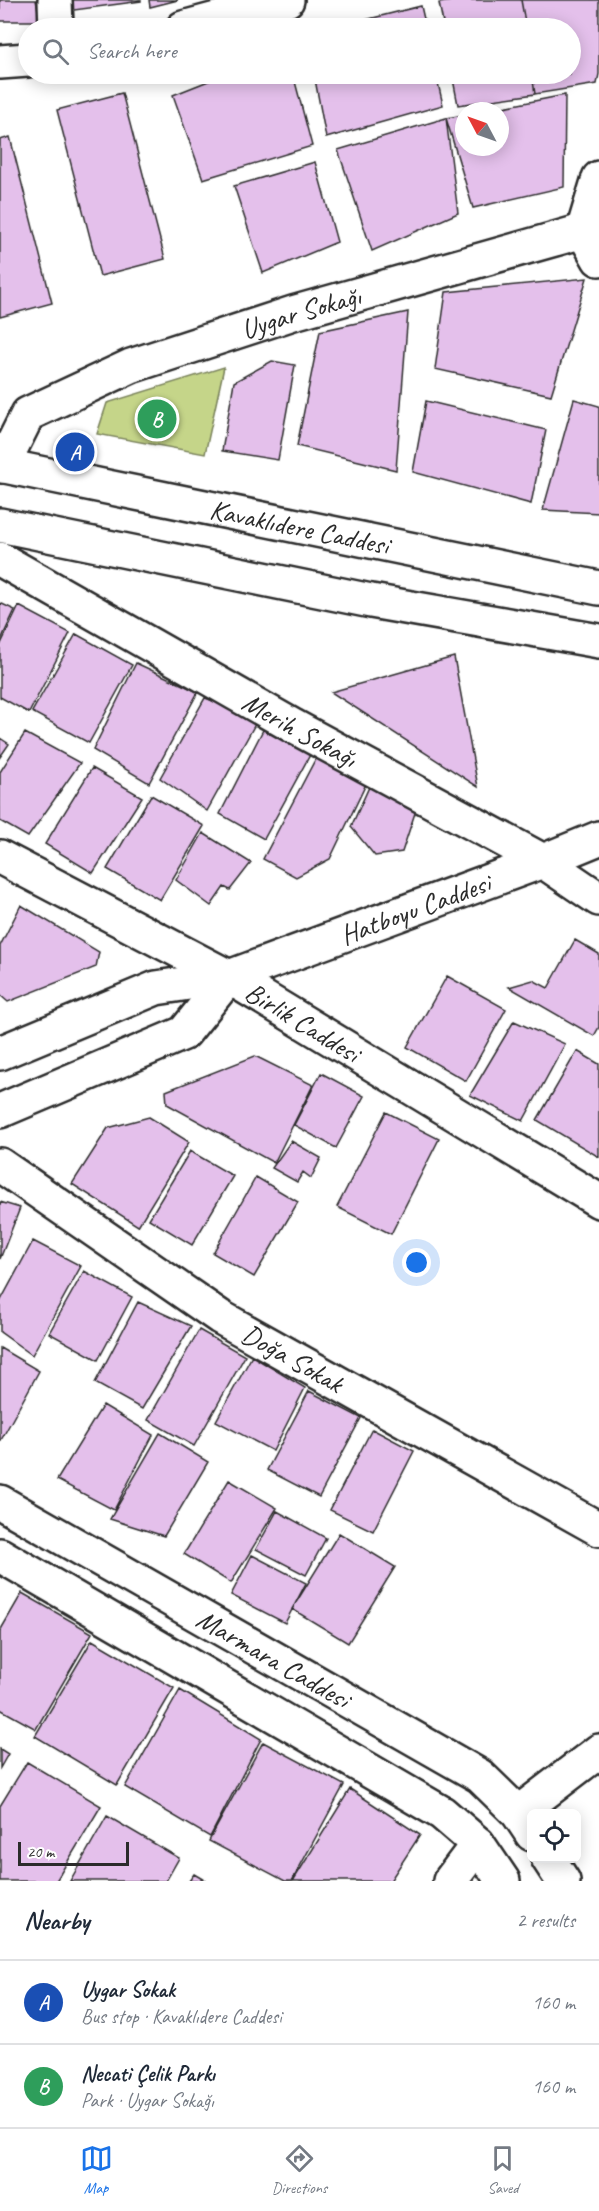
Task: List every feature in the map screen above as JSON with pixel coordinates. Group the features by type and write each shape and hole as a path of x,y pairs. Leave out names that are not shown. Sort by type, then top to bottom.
{"street":[{"path":"55,0 56,18"},
{"path":"220,18 287,0"},
{"path":"0,62 18,61"},
{"name":"Uygar Sokağı","path":"1,470 28,414 131,366 293,313 591,245 599,178"},
{"name":"Kavaklıdere Caddesi","path":"1,470 599,588"},
{"name":"Kavaklıdere Caddesi","path":"0,525 371,601 599,641"},
{"name":"Merih Sokağı","path":"0,559 294,726 543,861 599,899"},
{"name":"Hatboyu Caddesi","path":"0,1053 156,988 229,977 543,861 599,838"},
{"name":"Birlik Caddesi","path":"0,857 229,977 599,1201"},
{"path":"0,1111 184,1034 229,977"},
{"name":"Doğa Sokak","path":"0,1165 220,1317 599,1529"},
{"name":"Marmara Caddesi","path":"0,1502 480,1776 525,1824"},
{"name":"Marmara Caddesi","path":"0,1555 442,1813 478,1844 503,1881"},
{"path":"450,1881 478,1844 525,1824 599,1751"},
{"path":"551,1863 563,1881"}],"green space":[{"path":"224,367 205,454 97,434 107,403"}],"building":[{"path":"0,0 36,0 39,18 0,21"},
{"path":"67,0 141,0 141,1 67,11"},
{"path":"149,0 178,0 150,7"},
{"path":"459,0 521,0 524,18 442,18 439,3"},
{"path":"521,0 599,0 597,84 535,94 534,84 581,84 581,18 524,18"},
{"path":"421,6 424,18 373,18"},
{"path":"201,84 296,84 312,146 203,179 173,95"},
{"path":"316,84 438,84 443,105 326,138"},
{"path":"454,84 534,84 535,94 479,102 457,102"},
{"path":"122,93 165,259 100,276 57,110"},
{"path":"565,95 564,187 473,208 457,156 509,156 509,106"},
{"path":"455,116 455,148 446,118"},
{"path":"446,118 458,213 372,251 338,150"},
{"path":"10,137 52,303 0,317 0,140"},
{"path":"315,162 337,242 263,273 234,186"},
{"path":"587,278 551,395 435,369 446,292"},
{"path":"408,312 396,470 297,446 320,331"},
{"path":"272,361 295,365 278,460 222,451 234,382"},
{"path":"574,399 599,406 599,513 543,510"},
{"path":"426,401 546,430 531,504 413,472"},
{"path":"0,603 15,610 0,642"},
{"path":"19,606 70,633 29,713 0,697 0,646"},
{"path":"76,634 132,665 89,743 32,712"},
{"path":"454,657 478,787 331,692"},
{"path":"136,663 198,692 149,783 93,750"},
{"path":"205,698 259,717 207,811 160,778"},
{"path":"266,724 311,753 264,839 220,814"},
{"path":"25,733 80,763 28,837 0,821 0,772"},
{"path":"0,738 9,744 0,757"},
{"path":"316,758 366,784 330,859 296,877 263,859"},
{"path":"92,768 142,797 93,873 45,844"},
{"path":"369,787 417,807 402,852 375,856 351,827"},
{"path":"151,795 204,826 160,900 107,869"},
{"path":"203,833 251,863 230,890 224,887 211,906 176,880"},
{"path":"21,905 99,952 96,967 8,1002 0,995 0,946"},
{"path":"575,940 599,954 599,1027 594,1036 509,987 533,980 548,988"},
{"path":"447,976 506,1009 466,1081 407,1047"},
{"path":"514,1021 565,1044 523,1121 470,1095"},
{"path":"577,1051 599,1064 599,1157 537,1120"},
{"path":"255,1056 313,1085 274,1163 167,1104 166,1091"},
{"path":"321,1073 364,1096 336,1148 294,1125"},
{"path":"386,1112 439,1139 391,1234 337,1207"},
{"path":"149,1117 189,1142 138,1226 72,1184 108,1128"},
{"path":"291,1141 321,1158 311,1178 303,1172 297,1182 272,1168"},
{"path":"190,1151 233,1176 192,1245 149,1219"},
{"path":"256,1177 298,1202 254,1277 213,1253"},
{"path":"0,1202 20,1208 0,1259"},
{"path":"33,1241 81,1266 32,1355 0,1332 0,1302"},
{"path":"84,1271 132,1297 98,1360 49,1333"},
{"path":"138,1302 191,1326 142,1409 95,1383"},
{"path":"199,1330 245,1356 194,1446 148,1420"},
{"path":"0,1348 39,1371 0,1442"},
{"path":"252,1356 305,1388 273,1451 216,1421"},
{"path":"309,1391 361,1418 319,1497 267,1470"},
{"path":"103,1405 153,1435 114,1510 57,1480"},
{"path":"372,1429 414,1451 373,1531 330,1510"},
{"path":"160,1433 208,1462 164,1536 110,1519"},
{"path":"229,1480 277,1508 231,1583 184,1554"},
{"path":"277,1511 326,1538 306,1575 256,1549"},
{"path":"339,1533 395,1567 348,1643 292,1609"},
{"path":"252,1555 306,1583 285,1623 231,1595"},
{"path":"22,1593 92,1633 36,1729 0,1709 0,1631"},
{"path":"92,1640 174,1688 117,1785 35,1736"},
{"path":"180,1690 261,1739 210,1837 125,1787"},
{"path":"263,1742 344,1785 292,1881 285,1881 209,1841"},
{"path":"0,1749 8,1754 0,1768"},
{"path":"27,1762 101,1806 56,1881 0,1881 0,1806"},
{"path":"350,1789 420,1835 390,1881 293,1881"},
{"path":"107,1816 179,1858 166,1881 70,1881"},
{"path":"194,1874 206,1881 189,1881"}],"place":[{"name":"Necati Çelik Parkı","path":"157,419"},
{"name":"Uygar Sokak","path":"75,452"}]}
